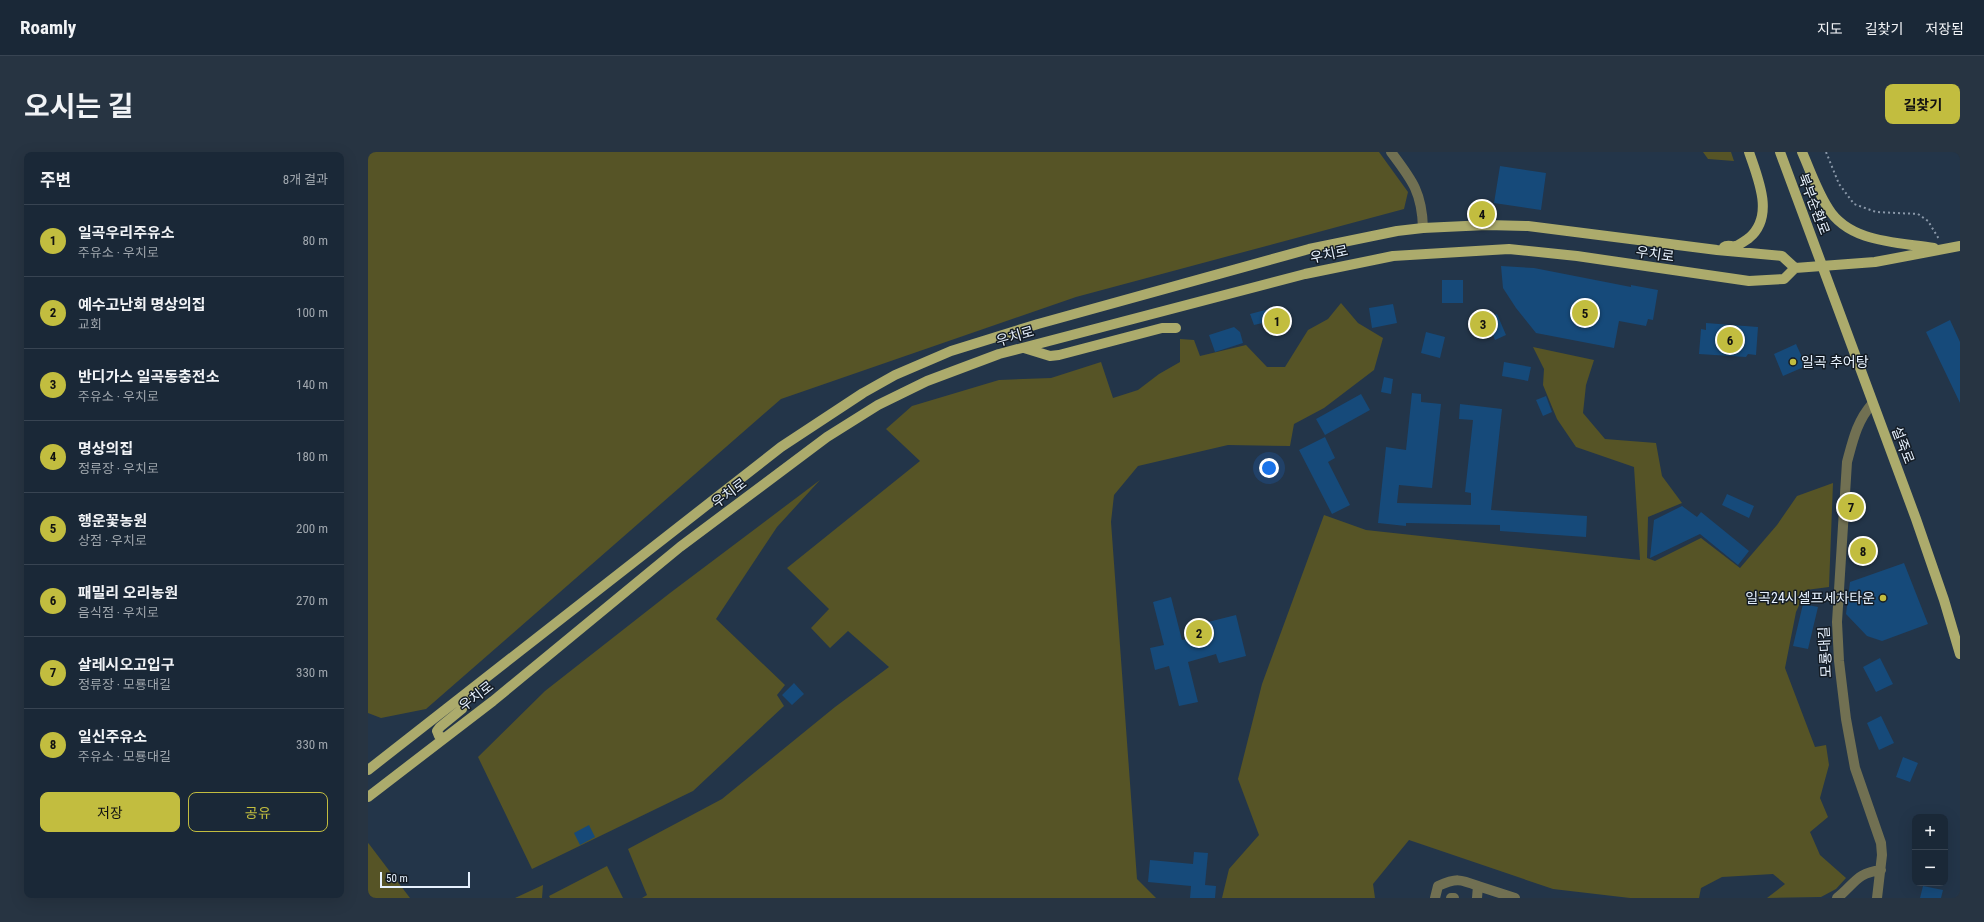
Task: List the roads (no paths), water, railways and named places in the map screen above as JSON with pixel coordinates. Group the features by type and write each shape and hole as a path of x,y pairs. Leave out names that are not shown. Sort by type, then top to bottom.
{"main road":[{"path":"1717,250 1728,245 1736,246 1749,238 1756,229 1763,214 1760,186 1749,152"},
{"name":"북부순환로","path":"1780,152 1823,266"},
{"path":"1802,152 1828,208 1836,219 1846,226 1871,238 1946,250"},
{"name":"우치로","path":"368,770 781,447 863,392 951,351 1038,324 1309,249 1398,231 1423,228 1487,224 1528,226 1717,250 1782,256 1795,268 1784,279 1749,281 1577,256 1509,249 1393,256 1304,274 999,354 927,381 878,405 827,437 680,547 493,700 368,797"},
{"path":"1795,268 1875,262 1946,250 1960,246"},
{"name":"설죽로","path":"1823,266 1872,404 1916,519 1957,633 1960,654"},
{"path":"1024,348 1050,356 1060,355 1162,328 1176,328"},
{"path":"444,738 439,736 438,731 440,727 462,709 466,694"}],"street":[{"path":"1391,152 1412,180 1422,207 1423,228"},
{"name":"모룡대길","path":"1872,404 1861,418 1853,438 1847,462 1837,622 1839,661 1846,719 1859,781 1878,833 1882,855 1878,898"},
{"path":"1837,898 1860,875 1869,871 1881,870"},
{"path":"1435,898 1438,886 1452,880 1462,879 1478,886 1489,894 1515,898"},
{"path":"1477,898 1478,886"}],"place":[{"name":"명상의집","path":"1482,214"},
{"name":"행운꽃농원","path":"1585,313"},
{"name":"일곡우리주유소","path":"1277,321"},
{"name":"반디가스 일곡동충전소","path":"1483,324"},
{"name":"패밀리 오리농원","path":"1730,340"},
{"name":"일곡 추어탕","path":"1793,362"},
{"name":"살레시오고입구","path":"1851,507"},
{"name":"일신주유소","path":"1863,551"},
{"name":"일곡24시셀프세차타운","path":"1883,598"},
{"name":"예수고난회 명상의집","path":"1199,633"}]}
